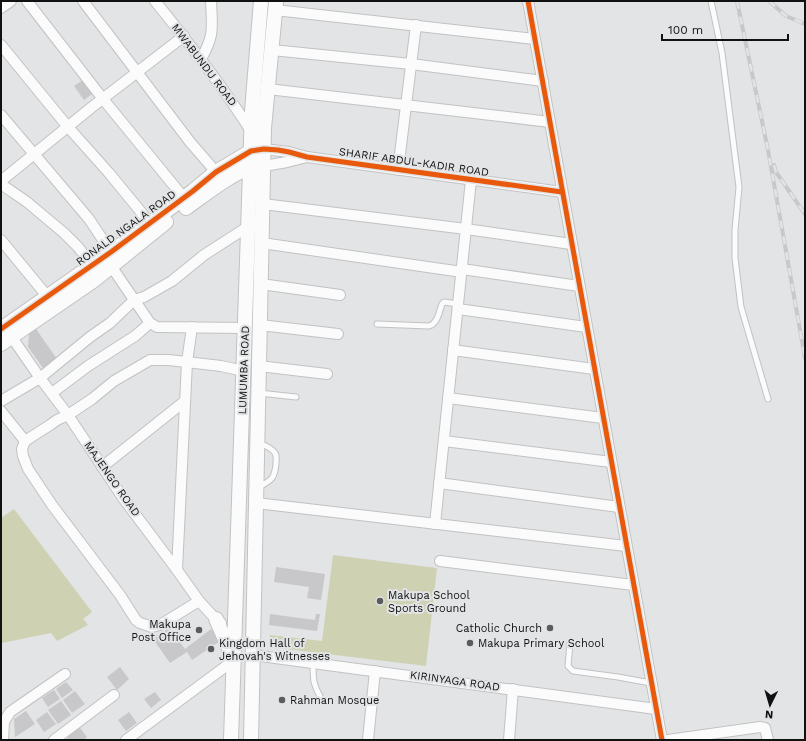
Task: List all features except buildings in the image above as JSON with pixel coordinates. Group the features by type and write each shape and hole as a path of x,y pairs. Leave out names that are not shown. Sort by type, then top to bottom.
{"main road":[{"name":"LUMUMBA ROAD","path":"231,740 249,226 257,166 257,150 252,131 261,1"},
{"name":"LUMUMBA ROAD","path":"257,150 264,128 275,5"},
{"name":"RONALD NGALA ROAD","path":"4,332 93,281 111,259 150,223 216,172 257,150"},
{"name":"LUMUMBA ROAD","path":"252,740 252,680 263,204 257,166"},
{"name":"RONALD NGALA ROAD","path":"4,332 47,296 92,265 111,259 222,183 257,166"},
{"path":"216,619 227,642 233,660"},
{"path":"235,630 254,632"},
{"path":"233,682 252,680"}],"street":[{"path":"1,8 11,1"},
{"path":"27,1 103,99 184,198"},
{"path":"83,1 190,142 216,172"},
{"name":"MWABUNDU ROAD","path":"155,1 184,36 252,131"},
{"path":"201,59 212,36 211,1"},
{"path":"528,1 586,328 662,740"},
{"path":"275,5 416,25 534,39"},
{"path":"398,170 416,25"},
{"path":"92,265 78,247 64,233 1,183 68,127 184,36"},
{"path":"1,45 68,127 109,173 150,223"},
{"path":"272,50 411,64 543,81"},
{"path":"268,89 550,122"},
{"path":"1,115 89,219 134,300 150,323 157,326 245,328"},
{"name":"SHARIF ABDUL-KADIR ROAD","path":"257,150 289,152 307,157 562,192"},
{"name":"SHARIF ABDUL-KADIR ROAD","path":"257,166 307,157"},
{"path":"435,524 472,180"},
{"path":"263,204 466,229 571,244"},
{"path":"1,401 40,378 90,337 110,323 134,300 144,297 172,281 204,255 249,226"},
{"path":"1,240 47,296"},
{"path":"262,243 579,286"},
{"path":"261,284 340,295"},
{"path":"458,306 586,328"},
{"path":"52,393 94,362 135,336 150,323"},
{"path":"260,325 338,334"},
{"path":"177,570 186,362 192,327"},
{"name":"MAJENGO ROAD","path":"4,332 68,415 123,498 199,601 216,619 235,630"},
{"path":"453,350 594,369"},
{"path":"199,601 160,625 152,627 136,620 120,595 52,505 28,469 22,449 25,441 92,399 114,381 150,360 169,360 221,366 244,371"},
{"path":"259,366 327,374"},
{"path":"448,398 603,418"},
{"path":"102,467 185,401"},
{"path":"1,411 25,441"},
{"path":"444,441 611,462"},
{"path":"439,483 619,506"},
{"path":"256,503 626,546"},
{"path":"440,561 633,585"},
{"path":"216,619 236,610"},
{"name":"KIRINYAGA ROAD","path":"253,654 656,709"},
{"path":"126,740 216,675 233,660"},
{"path":"368,740 375,671"},
{"path":"3,740 4,722 10,712 66,674"},
{"path":"216,675 233,682"},
{"path":"508,740 513,689"},
{"path":"54,740 114,695"},
{"path":"668,740 760,726 765,728 768,740"}],"lane":[{"path":"711,1 722,53 739,187 735,230 735,258 741,307 768,399"},
{"path":"376,324 434,325 444,302 458,306"},
{"path":"258,393 296,397"},
{"path":"257,488 273,478 275,473 276,458 275,453 258,443"},
{"path":"570,643 568,666 573,671 651,683"},
{"path":"313,663 313,680 322,700"}],"green space":[{"path":"14,509 92,612 83,619 88,625 57,641 51,633 1,642 1,518"},
{"name":"Makupa School Sports Ground","path":"333,555 437,568 426,666 269,647 270,635 322,641"}],"railway":[{"path":"737,1 768,150 805,358"},
{"path":"769,1 786,16 805,24"},
{"path":"774,165 776,172 805,214"}],"cycle path":[{"path":"528,1 662,740"},
{"path":"1,329 111,252 216,172 251,151 264,149 278,150 307,157 562,192"}],"place":[{"name":"Makupa School Sports Ground","path":"380,601"},
{"name":"Catholic Church","path":"550,628"},
{"name":"Makupa Post Office","path":"199,630"},
{"name":"Makupa Primary School","path":"470,643"},
{"name":"Kingdom Hall of Jehovah's Witnesses","path":"211,649"},
{"name":"Rahman Mosque","path":"282,700"}]}
